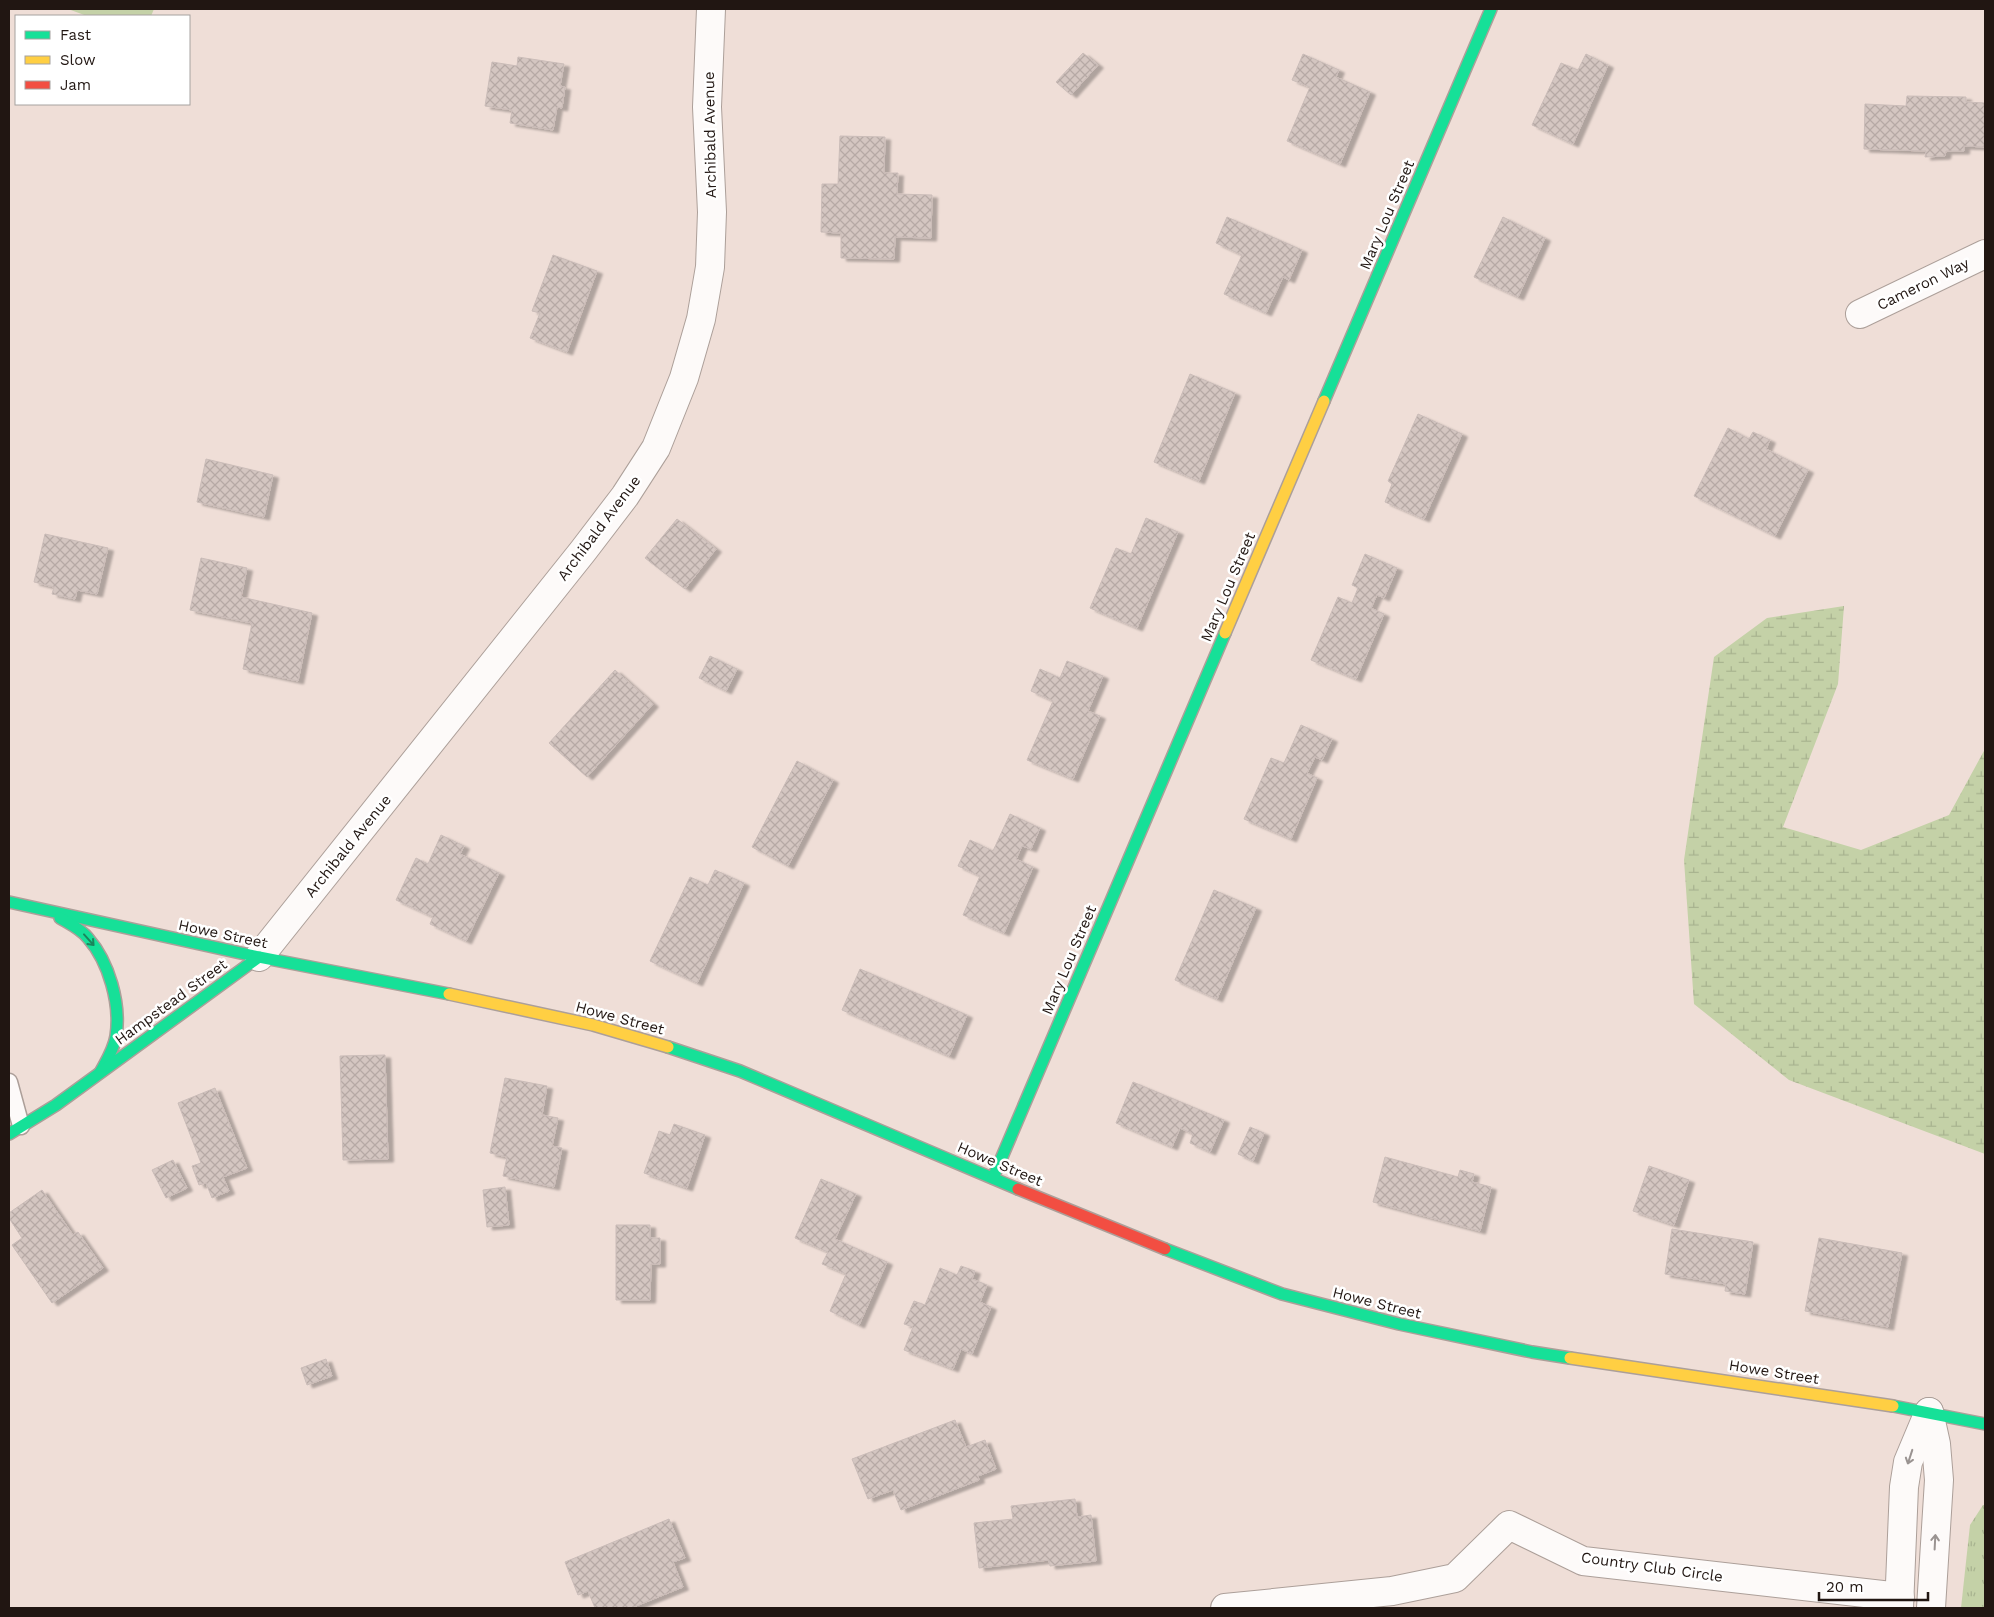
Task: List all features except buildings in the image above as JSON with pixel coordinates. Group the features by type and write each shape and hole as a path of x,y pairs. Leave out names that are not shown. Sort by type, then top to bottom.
{"main road":[{"name":"Mary Lou Street","path":"993,1178 1491,9"},
{"name":"Howe Street","path":"9,902 259,957 507,1005 593,1025 674,1049 740,1071 1108,1227 1282,1294 1399,1324 1532,1352 1929,1412 1985,1424"},
{"name":"Hampstead Street","path":"50,911 88,937 102,956 109,977 114,997 116,1030 114,1046 101,1071"},
{"name":"Hampstead Street","path":"15,1130 56,1104 259,957"}],"street":[{"name":"Archibald Avenue","path":"259,957 583,551 624,496 656,448 684,378 701,319 710,267 712,212 707,107 712,9"},
{"name":"Cameron Way","path":"1860,314 1985,254"},
{"path":"1929,1412 1936,1444 1938,1480 1931,1608"},
{"path":"1900,1594 1905,1479 1908,1462 1929,1412"},
{"name":"Country Club Circle","path":"1225,1608 1392,1591 1455,1578 1509,1525 1583,1561 1900,1594"}],"lane":[{"path":"9,1082 15,1130"},
{"path":"1900,1594 1933,1578"}],"green space":[{"path":"68,9 154,9 151,15 84,15"},
{"path":"1844,606 1838,684 1783,827 1861,850 1949,815 1985,749 1985,1154 1789,1080 1694,1004 1684,860 1714,657 1767,618"},
{"path":"1983,1505 1985,1505 1985,1608 1961,1608 1970,1525"}],"traffic: fast":[{"path":"1324,401 1491,9"},
{"path":"993,1178 1225,633"},
{"path":"9,902 259,957 449,994"},
{"path":"60,918 79,929 88,938 102,959 112,984 117,1011 116,1036 112,1050 101,1071"},
{"path":"9,1134 56,1105 259,957"},
{"path":"668,1047 740,1071 1018,1189"},
{"path":"1165,1249 1282,1294 1399,1324 1532,1352 1570,1358"},
{"path":"1893,1406 1985,1424"}],"traffic: slow":[{"path":"1225,633 1324,401"},
{"path":"449,994 593,1025 668,1047"},
{"path":"1570,1358 1893,1406"}],"traffic: jam":[{"path":"1018,1189 1165,1249"}]}
